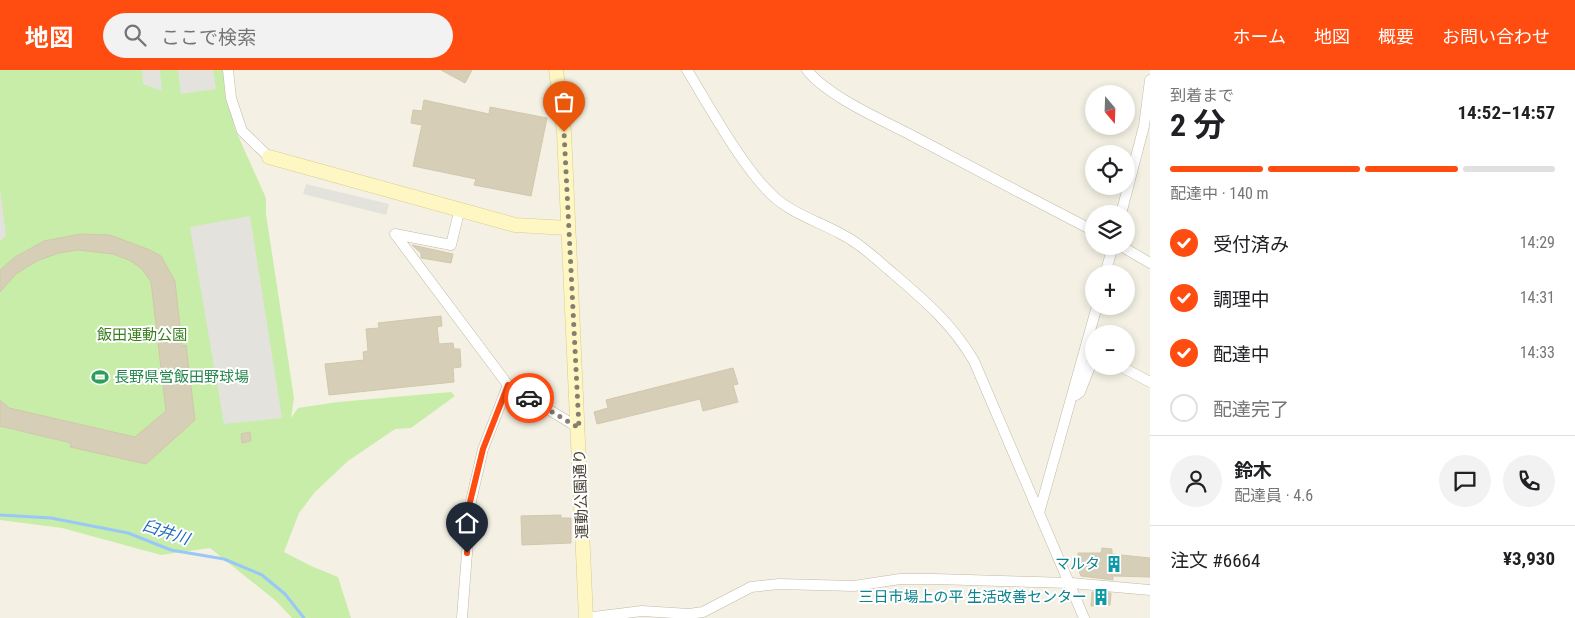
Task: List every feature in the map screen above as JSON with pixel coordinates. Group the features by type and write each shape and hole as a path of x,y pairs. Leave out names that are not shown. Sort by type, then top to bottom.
{"street":[{"path":"228,70 231,98 242,131 269,157 460,208 515,225 568,228"},
{"name":"運動公園通り","path":"556,70 564,132 579,428 586,618"},
{"path":"687,70 747,164 772,194 792,211 842,234 862,247 948,322 974,361 1071,583 1084,618"},
{"path":"807,70 814,79 828,89 883,121 1085,227"},
{"path":"1123,205 1144,126 1150,80"},
{"path":"460,208 451,245 395,234 508,385 579,428"},
{"path":"1135,254 1150,263"},
{"path":"1039,513 1094,315"},
{"path":"1135,374 1150,382"},
{"path":"1072,396 1080,392 1087,375"},
{"path":"462,618 470,502 483,449 508,385"},
{"path":"586,618 642,611 690,614 703,612 751,587 779,584 854,586 900,579 928,579 1071,583 1150,590"}],"green space":[{"name":"飯田運動公園","path":"0,70 223,70 235,129 266,198 266,214 294,398 291,418 298,408 338,402 451,392 455,396 411,428 395,429 348,461 315,492 299,513 284,552 338,577 351,618 292,618 276,601 210,548 161,555 62,528 0,520"}],"shaded area":[{"path":"142,70 160,70 162,91 143,84"},
{"path":"178,70 213,70 216,89 181,94"},
{"path":"306,184 389,204 386,215 303,194"},
{"path":"0,188 6,236 0,241"},
{"path":"250,216 282,418 224,424 190,227"}],"building":[{"path":"441,70 472,70 465,83"},
{"path":"424,100 489,114 490,107 547,118 531,196 474,185 476,179 413,166 422,125 411,123 413,110 422,111"},
{"path":"80,234 110,235 150,250 161,256 175,281 182,346 186,345 195,420 146,464 70,447 71,443 0,426 0,400 9,408 135,437 166,411 151,282 142,269 129,260 113,254 78,250 59,253 37,261 16,274 0,292 0,270 15,257 44,241"},
{"path":"412,245 453,254 451,263 421,258 421,253"},
{"path":"441,316 442,326 437,327 439,344 453,343 454,349 460,349 461,367 453,368 454,382 329,395 325,364 364,360 363,352 368,351 366,329 379,328 378,323"},
{"path":"733,368 738,384 733,385 738,402 703,411 700,399 597,424 594,412 608,408 606,400"},
{"path":"250,432 251,441 242,443 241,434"},
{"path":"561,515 561,518 571,518 571,543 522,545 521,516"},
{"name":"マルタ","path":"1102,548 1112,549 1112,554 1150,558 1150,577 1113,576 1113,580 1081,576 1078,569 1078,553 1101,553"},
{"name":"三日市場上の平 生活改善センター","path":"1092,592 1111,593 1110,605 1091,606"}],"waterway":[{"name":"臼井川","path":"0,515 51,518 128,533 171,550 224,559 262,575 285,594 304,618"}],"way so far":[{"path":"529,398 579,428 564,132"}],"place":[{"name":"長野県営飯田野球場","path":"100,377"},
{"name":"マルタ","path":"1114,564"},
{"name":"三日市場上の平 生活改善センター","path":"1101,597"}],"route":[{"path":"467,553 470,502 483,449 508,385 529,398"}]}
